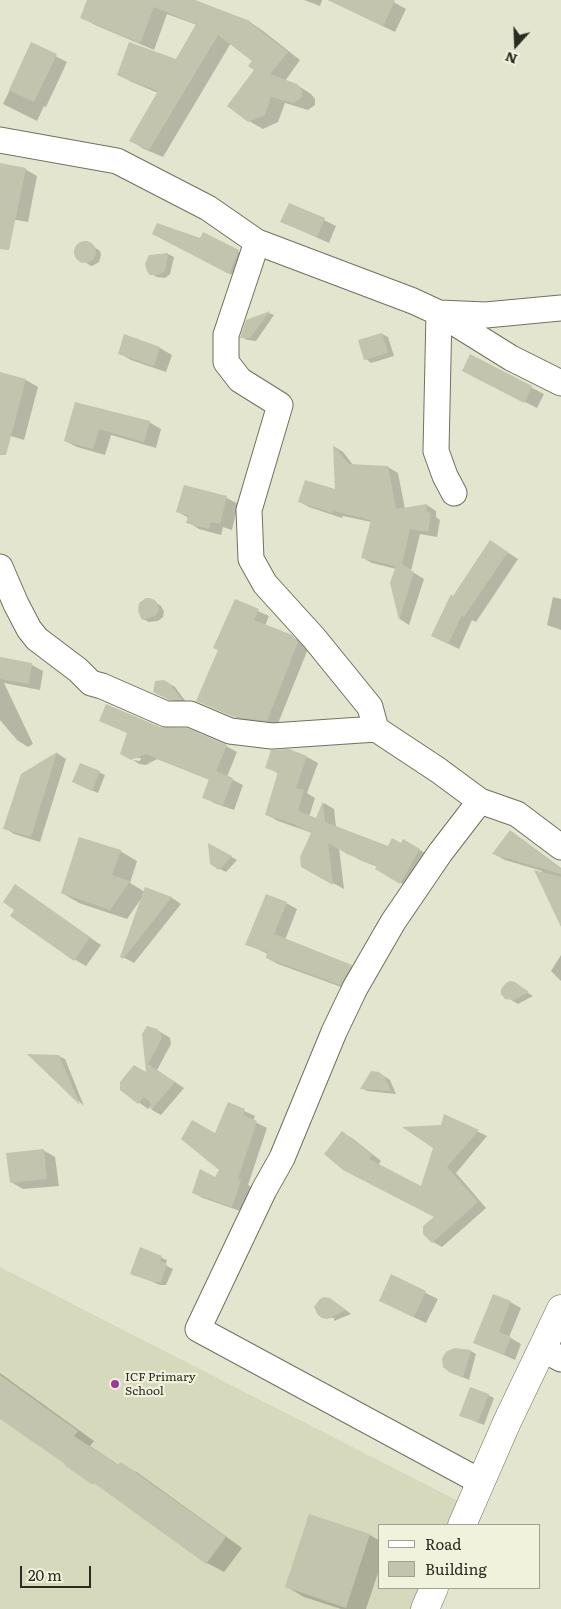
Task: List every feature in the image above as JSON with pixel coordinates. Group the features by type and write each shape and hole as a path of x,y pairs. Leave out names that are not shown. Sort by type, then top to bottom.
{"street":[{"path":"0,140 116,161 208,208 258,242 439,313 511,358 561,383"},
{"path":"258,242 226,336 226,362 240,380 280,405 249,510 250,560 265,584 314,638 370,707 376,729"},
{"path":"439,313 486,316 561,308"},
{"path":"439,313 436,451 445,476 454,493"},
{"path":"0,567 29,629 37,639 92,683 166,714 190,714 230,731 272,736 376,729 438,770 480,801 517,814 561,847"},
{"path":"480,801 440,853 393,922 355,988 334,1032 282,1158 256,1206 198,1329 481,1482"},
{"path":"462,1524 507,1422 552,1354 561,1309"},
{"path":"425,1609 434,1589"}],"shaded area":[{"name":"ICF Primary School","path":"0,1267 460,1502 449,1524 378,1524 378,1589 421,1589 411,1609 0,1609"}],"building":[{"path":"87,0 195,0 250,21 250,23 288,52 270,74 297,84 302,90 302,97 294,103 271,97 265,115 248,122 227,106 254,70 248,66 252,61 218,35 149,150 129,141 158,91 117,75 129,42 176,59 196,24 154,7 140,43 80,18"},
{"path":"328,0 395,0 383,26"},
{"path":"31,42 57,54 34,102 9,90"},
{"path":"0,163 26,168 9,250 0,249"},
{"path":"289,203 325,218 317,237 280,222"},
{"path":"157,223 200,238 203,232 239,250 229,274 152,234"},
{"path":"85,241 93,244 96,252 93,260 85,263 77,260 74,252 77,244"},
{"path":"168,253 165,271 158,275 150,275 145,264 149,255"},
{"path":"270,311 250,338 240,338 246,320"},
{"path":"382,333 388,353 364,360 358,340"},
{"path":"124,334 160,347 154,366 118,354"},
{"path":"470,354 532,386 524,403 462,371"},
{"path":"0,372 26,379 6,455 0,455"},
{"path":"75,402 150,421 144,442 99,429 93,449 64,441"},
{"path":"333,445 349,464 388,466 396,509 427,504 427,512 431,513 428,532 410,529 402,564 414,572 399,620 390,583 396,566 361,558 371,520 333,511 332,513 298,502 305,480 335,489"},
{"path":"184,485 227,496 220,524 211,522 209,529 186,523 188,515 176,512"},
{"path":"490,540 508,552 464,617 462,615 448,644 431,636 451,594 453,596"},
{"path":"146,598 156,601 159,610 155,616 142,620 138,611 139,603"},
{"path":"235,599 259,609 254,620 292,635 298,642 267,721 234,717 196,701 218,650 213,648"},
{"path":"0,657 32,663 29,684 0,679"},
{"path":"164,680 169,683 182,700 169,700 153,692 155,681"},
{"path":"106,704 160,727 187,728 227,745 216,771 233,778 223,805 202,798 209,779 146,754 131,760 120,754 127,733 99,721"},
{"path":"289,749 307,756 296,788 304,790 298,811 316,818 323,801 325,822 388,846 392,838 401,843 403,839 420,849 400,884 375,869 377,866 347,854 328,843 333,885 301,867 300,857 311,833 294,824 265,815 278,772 265,768 271,750"},
{"path":"57,752 31,837 3,829 21,774"},
{"path":"80,763 100,771 92,791 72,782"},
{"path":"510,830 561,869 561,874 492,854"},
{"path":"79,837 121,850 112,875 130,881 110,910 61,893"},
{"path":"208,843 232,856 219,870 210,864"},
{"path":"534,870 561,877 561,927"},
{"path":"15,884 90,937 74,961 10,916 14,910 3,902"},
{"path":"145,887 172,897 123,959 120,957"},
{"path":"266,894 287,902 274,934 352,965 340,985 266,958 267,952 245,945"},
{"path":"510,981 515,982 529,992 514,1000 505,999 501,994 501,989"},
{"path":"147,1026 157,1029 162,1038 148,1064 175,1082 151,1110 150,1102 144,1097 138,1104 120,1090 120,1082 134,1065 146,1072 142,1034"},
{"path":"27,1054 59,1055 80,1105"},
{"path":"371,1071 379,1072 384,1076 391,1091 360,1089"},
{"path":"228,1102 245,1109 243,1115 257,1121 238,1179 241,1180 232,1207 192,1193 200,1169 215,1177 219,1170 181,1139 192,1120 215,1133"},
{"path":"444,1114 479,1130 447,1167 478,1202 432,1243 423,1234 423,1226 434,1217 343,1170 324,1154 342,1131 372,1155 369,1159 421,1186 433,1148 402,1127 441,1125"},
{"path":"44,1149 47,1179 10,1183 6,1153"},
{"path":"140,1247 162,1256 160,1261 167,1264 161,1282 153,1282 130,1274"},
{"path":"391,1274 426,1291 414,1317 379,1301"},
{"path":"493,1294 511,1301 499,1332 511,1337 504,1355 473,1343"},
{"path":"324,1297 330,1298 346,1310 328,1319 322,1318 314,1307"},
{"path":"454,1348 471,1350 463,1378 443,1367 442,1359 444,1355"},
{"path":"0,1375 78,1431 74,1436 118,1465 121,1462 226,1537 206,1564 94,1483 93,1485 0,1419"},
{"path":"470,1387 489,1394 478,1422 459,1416"},
{"path":"309,1514 370,1534 346,1608 285,1587"}],"place":[{"name":"ICF Primary School","path":"115,1384"}]}
